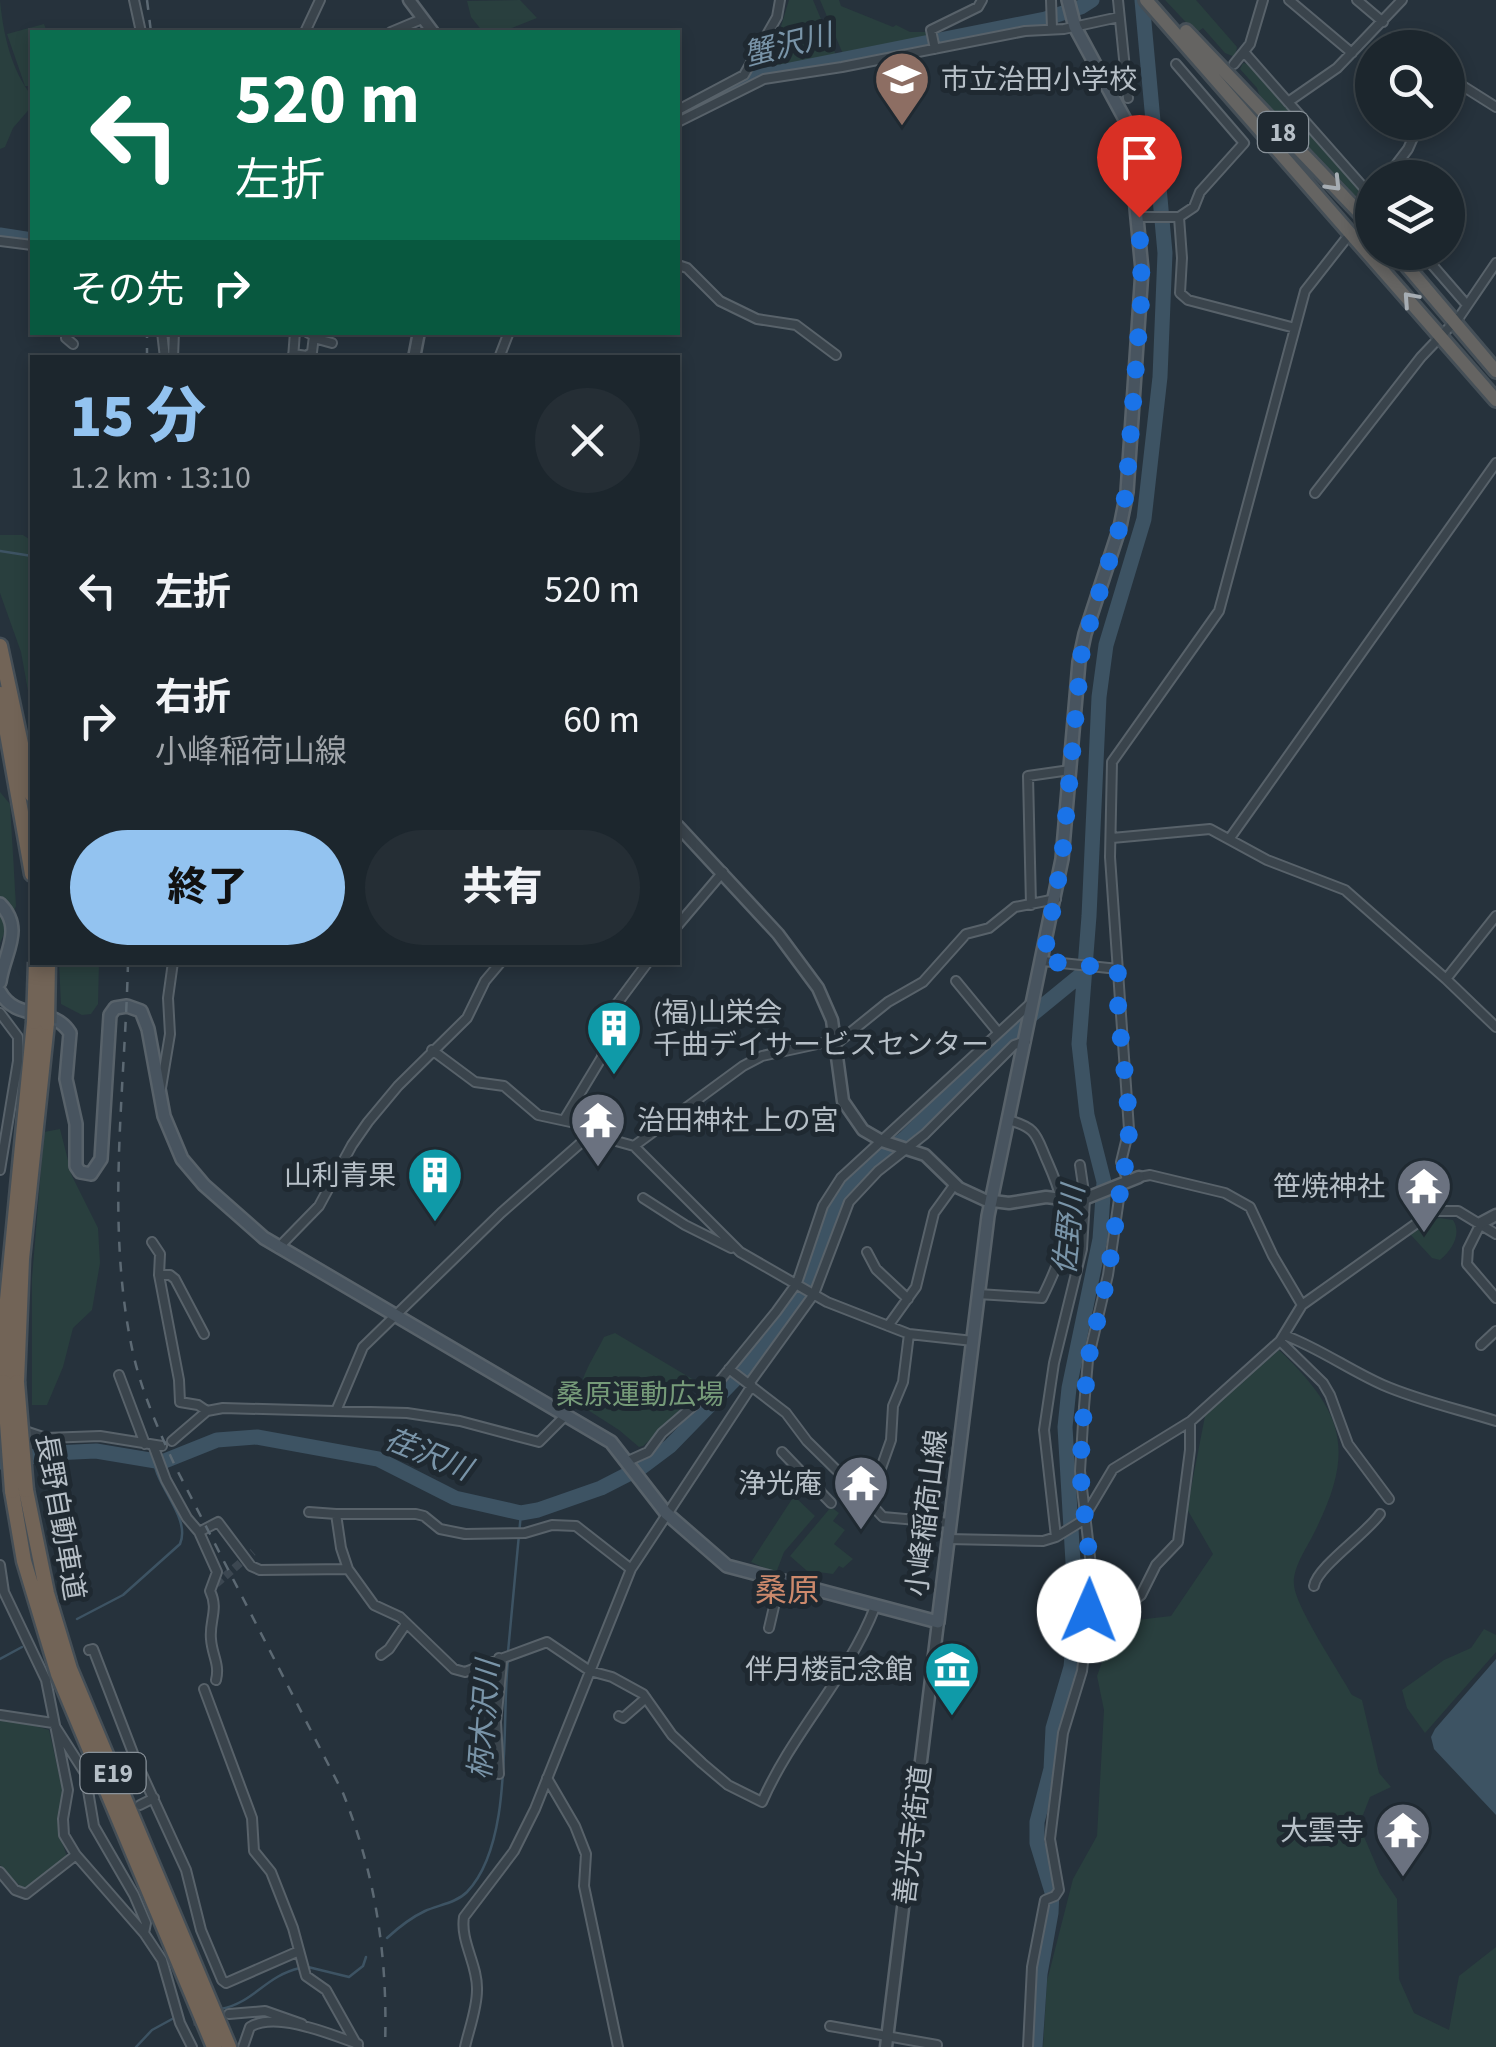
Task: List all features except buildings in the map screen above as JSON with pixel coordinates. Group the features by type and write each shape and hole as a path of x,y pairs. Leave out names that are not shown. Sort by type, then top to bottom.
{"highway":[{"name":"18","path":"1146,0 1355,209"},
{"name":"18","path":"1158,0 1496,400"},
{"path":"1411,270 1496,372"},
{"path":"0,646 30,785"},
{"path":"0,694 30,846"},
{"name":"長野自動車道","path":"36,965 40,1023"},
{"name":"長野自動車道","path":"48,965 8,1286 19,1490 33,1596 58,1674 214,2047"},
{"name":"長野自動車道","path":"19,1490 70,1668 229,2047"}],"main road":[{"name":"小峰稲荷山線","path":"0,992 11,1007 54,1017 70,1033 66,1078 76,1124 76,1166 80,1172 91,1174 101,1159 110,1015 115,1008 127,1006 140,1011 148,1029 169,1132 182,1159 204,1185 278,1248 611,1442 666,1513 727,1566 938,1622 991,1201 1056,899 1085,634 1120,526 1126,492 1142,290 1143,218 1128,125 1073,23 1068,2"},
{"path":"0,904 10,916 14,938 0,982"}],"street":[{"path":"134,0 141,30"},
{"path":"306,30 320,0"},
{"path":"409,0 431,30"},
{"path":"680,109 744,75 777,17 780,0"},
{"path":"934,43 931,30 978,6 982,0"},
{"path":"1118,0 1128,98"},
{"path":"1234,64 1250,44 1262,0"},
{"path":"1289,0 1352,53"},
{"path":"1357,0 1383,22"},
{"path":"1288,102 1352,53 1402,0"},
{"path":"1051,4 1052,27"},
{"path":"680,121 764,79 934,43 1119,17"},
{"path":"396,30 422,19"},
{"path":"1244,52 1355,177"},
{"path":"1143,218 1177,217 1194,207 1200,192 1244,143 1176,64"},
{"path":"1202,94 1210,86"},
{"path":"1465,89 1496,106"},
{"path":"1177,217 1182,258 1180,293 1188,300 1295,328"},
{"path":"1028,2047 1032,1967 1045,1900 1056,1896 1059,1890 1050,1839 1063,1733 1084,1657 1092,1582 1080,1471 1088,1360 1126,1183 1122,1162 1129,1129 1118,969 1112,762 1218,611 1305,292 1345,240"},
{"path":"0,241 30,245"},
{"path":"1315,493 1455,322 1496,264"},
{"path":"680,266 720,301 757,319 796,325 836,355"},
{"path":"1437,270 1468,305"},
{"path":"67,335 74,344"},
{"path":"310,335 332,343"},
{"path":"1230,838 1496,462"},
{"path":"1031,905 1028,776 1071,770"},
{"path":"680,828 778,934 818,988 828,1006 836,1042 843,1102 863,1130 885,1142 926,1155 968,1194 991,1201 1009,1203 1031,1197 1086,1199 1150,1175 1225,1193 1257,1216 1273,1256 1302,1305"},
{"path":"1112,838 1210,829 1266,860 1345,890 1496,1027"},
{"path":"680,923 723,872"},
{"path":"634,1146 762,1056 836,1042 888,1002 923,982 966,934 989,928 1014,907 1056,899"},
{"path":"1446,979 1496,916"},
{"path":"1043,961 1118,969"},
{"path":"160,1092 170,1034 168,998 173,965"},
{"path":"278,1248 311,1217 368,1122 432,1050 468,1018 485,981 498,965"},
{"path":"564,1120 602,1057 610,1013 646,965"},
{"path":"956,981 998,1032"},
{"path":"628,1462 648,1452 662,1433 699,1404 731,1370 798,1284 830,1191 1032,1003"},
{"path":"0,1013 18,1037 0,1170"},
{"path":"465,2047 478,1989 464,1917 514,1851 631,1569 751,1381 814,1293 849,1202 1027,1035"},
{"path":"432,1050 475,1082 504,1086 538,1115 564,1120 591,1134 634,1146 740,1252"},
{"path":"978,1294 1042,1298 1063,1248 1064,1201 1038,1135 1025,1124 1008,1120"},
{"path":"336,1411 360,1351 501,1214 591,1134"},
{"path":"1057,1537 1044,1430 1054,1363 1082,1248 1086,1199 1080,1165"},
{"path":"888,1326 920,1279 934,1213 955,1184"},
{"path":"642,1198 814,1293 888,1326 908,1334 972,1340"},
{"path":"948,1539 1043,1541 1057,1537 1084,1520 1113,1469 1190,1422 1282,1338 1302,1305 1434,1211 1458,1211 1496,1234"},
{"path":"1496,1215 1481,1224 1468,1249 1467,1264 1496,1298"},
{"path":"152,1242 160,1254 159,1276 180,1402 198,1404 207,1412"},
{"path":"867,1252 876,1269 908,1299"},
{"path":"159,1276 170,1275 175,1279 204,1334"},
{"path":"1481,1345 1496,1332"},
{"path":"869,1502 891,1440 893,1406 903,1382 908,1334"},
{"path":"1282,1338 1310,1345 1379,1383 1496,1421"},
{"path":"1282,1338 1323,1383 1348,1444 1390,1499"},
{"path":"731,1370 786,1413 807,1441 883,1517 950,1523"},
{"path":"119,1375 163,1471 187,1518 200,1532 217,1572 210,1640 219,1667 216,1680"},
{"path":"172,1441 207,1412 223,1408 407,1414 460,1421 539,1442 566,1415"},
{"path":"1084,1657 1110,1616 1141,1595 1156,1564 1178,1542 1190,1422"},
{"path":"0,1431 28,1432 46,1438 100,1436 154,1446"},
{"path":"782,1452 831,1503"},
{"path":"309,1512 416,1514 446,1531 465,1534 513,1534 552,1525 576,1526 631,1569"},
{"path":"336,1514 348,1568 374,1605 400,1617 459,1672 547,1642 590,1671 612,1677 646,1698 672,1734 702,1764 728,1785 762,1802 876,1607"},
{"path":"1314,1586 1318,1575 1358,1540 1380,1514"},
{"path":"200,1532 218,1522 252,1566 260,1570 348,1568"},
{"path":"0,1565 4,1592 46,1680 68,1790 62,1827 76,1856 144,1933 162,1960 192,2047"},
{"path":"768,1628 780,1580"},
{"name":"善光寺街道","path":"887,2041 938,1622"},
{"path":"381,1655 406,1624"},
{"path":"89,1650 93,1649 186,1870 201,1930 222,1980 226,1984 299,1952"},
{"path":"499,1774 496,1722 501,1657"},
{"path":"204,1689 252,1818 254,1851 271,1872 306,1976 326,1990 358,2046"},
{"path":"619,1716 623,1718 646,1698"},
{"path":"0,1715 54,1723"},
{"path":"54,1723 85,1774 94,1826 134,1896 146,1923 144,1933"},
{"path":"547,1778 586,1854 584,1886 618,2047"},
{"path":"140,1805 154,1798"},
{"path":"94,1826 105,1821"},
{"path":"0,1872 15,1890 26,1894 76,1856"},
{"path":"229,2014 265,2011 358,2046"},
{"path":"243,2047 250,2027 261,2021 306,2026"},
{"path":"182,2026 193,2022"},
{"path":"830,2026 887,2041 936,2045"}],"green space":[{"path":"0,0 9,51 30,93 30,108 0,149"},
{"path":"520,0 537,18 507,30 481,30 471,17 467,1"},
{"path":"789,0 813,0 836,55 755,74 779,33"},
{"path":"820,0 839,0 841,6 893,27 925,32 929,37 843,54"},
{"path":"1165,0 1196,0 1237,47 1235,57 1225,53 1203,28 1196,33"},
{"path":"44,24 46,30 30,30 30,86 25,86 7,34"},
{"path":"1243,63 1248,64 1355,183 1355,199 1261,100 1257,88 1240,69"},
{"path":"0,535 23,535 30,540 30,702 21,652 0,593"},
{"path":"0,792 10,804 16,906 0,943"},
{"path":"59,965 99,965 98,1004 91,1014 82,1015 61,1004"},
{"path":"60,1129 72,1176 98,1228 100,1263 92,1310 73,1328 63,1367 47,1405 32,1405 32,1278 44,1132"},
{"path":"1429,1220 1453,1220 1456,1236 1440,1260 1432,1258 1410,1234"},
{"name":"桑原運動広場","path":"615,1333 694,1380 695,1387 675,1417 639,1447 580,1405 587,1370 604,1337"},
{"path":"1279,1350 1318,1394 1337,1435 1335,1480 1327,1506 1297,1566 1294,1585 1319,1640 1352,1695 1362,1700 1379,1773 1391,1787 1370,1797 1359,1825 1380,1874 1397,1899 1399,1979 1414,2013 1449,2030 1459,1976 1496,1947 1496,2047 1043,2047 1047,1981 1073,1879 1097,1836 1104,1710 1097,1676 1110,1640 1129,1621 1171,1616 1213,1554 1187,1509 1205,1416"},
{"path":"794,1496 815,1516 784,1552 776,1573 751,1562"},
{"path":"831,1507 839,1513 833,1521 845,1530 834,1544 853,1559 833,1574 818,1572 814,1577 790,1556"},
{"path":"1484,1629 1496,1635 1496,1652 1425,1733 1407,1708 1402,1690 1444,1660 1471,1648"},
{"path":"11,1719 49,1730 63,1792 58,1829 67,1857 29,1888 20,1886 0,1865 0,1720"}],"water":[{"path":"1496,1659 1496,1815 1434,1749 1431,1737"}],"waterway":[{"name":"蟹沢川","path":"680,115 760,76 1045,19 1092,0"},
{"name":"佐野川","path":"1035,2047 1052,1892 1037,1843 1037,1822 1051,1769 1053,1728 1071,1667 1076,1613 1065,1427 1069,1388 1100,1239 1104,1182 1087,1115 1079,1044 1099,697 1106,645 1144,519 1160,377 1165,253 1142,0"},
{"name":"蟹沢川","path":"0,235 30,240"},
{"path":"495,355 502,341"},
{"path":"0,551 30,556"},
{"name":"荏沢川","path":"0,1462 96,1451 162,1462 217,1440 257,1437 378,1459 455,1498 521,1513 601,1488 642,1467 670,1446 743,1371 802,1296 833,1209 861,1172 904,1139 1023,1022 1083,973"},
{"path":"77,1619 123,1595 180,1544 181,1524 154,1461"},
{"name":"柄木沢川","path":"508,1652 521,1513"},
{"path":"0,1659 22,1647"},
{"name":"柄木沢川","path":"387,1938 420,1914 463,1896 482,1871 499,1814 508,1660"},
{"name":"柄木沢川","path":"308,1967 349,1977 363,1966 366,1957"},
{"name":"柄木沢川","path":"221,2009 243,2001 278,1977 300,1968"},
{"name":"柄木沢川","path":"136,2047 152,2030 174,2018"}],"tunnel":[{"path":"1210,86 1234,64"},
{"path":"216,1584 253,1552"},
{"path":"193,2022 229,2014"}],"railway":[{"path":"147,0 151,30"},
{"path":"147,335 147,355"},
{"path":"128,965 118,1207 125,1305 133,1353 146,1397 176,1468 343,1793 364,1855 378,1918 385,2047"}],"place":[{"name":"市立治田小学校","path":"902,128"},
{"name":"(福)山栄会 千曲デイサービスセンター","path":"614,1077"},
{"name":"治田神社 上の宮","path":"598,1169"},
{"name":"山利青果","path":"435,1224"},
{"name":"笹焼神社","path":"1424,1235"},
{"name":"浄光庵","path":"861,1532"},
{"name":"伴月楼記念館","path":"952,1718"},
{"name":"大雲寺","path":"1403,1879"}],"district":[{"name":"桑原","path":"787,1590"}],"route":[{"path":"1089,1611 1092,1582 1080,1471 1084,1407 1088,1360 1108,1275 1121,1185 1128,1182 1122,1162 1128,1144 1128,1102 1118,969 1043,961 1062,859 1082,649 1120,526 1126,492 1142,290 1139,217"}]}
